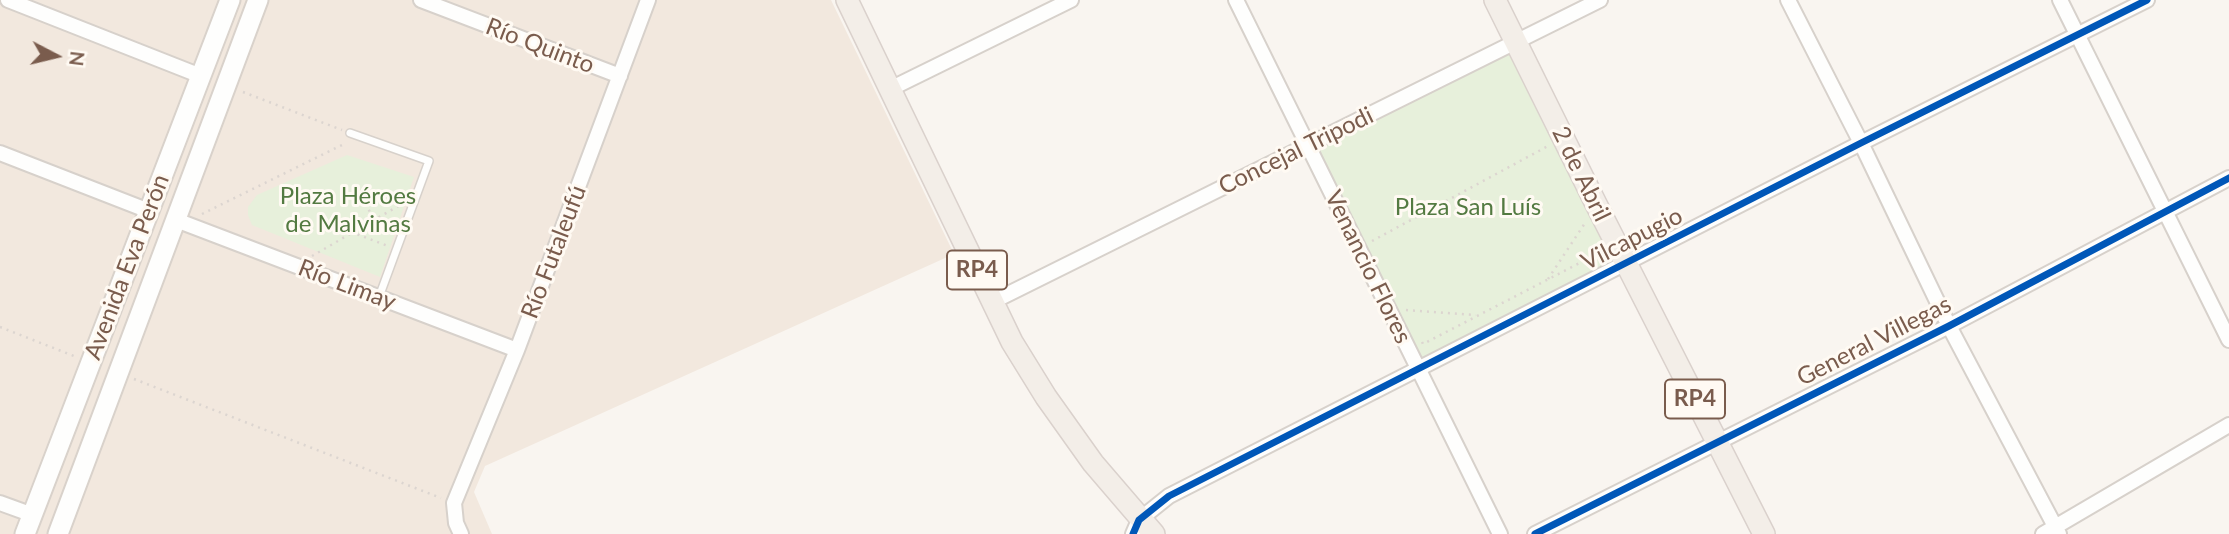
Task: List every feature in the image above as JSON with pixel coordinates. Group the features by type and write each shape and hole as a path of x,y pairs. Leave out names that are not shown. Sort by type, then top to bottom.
{"main road":[{"name":"RP4","path":"847,0 1012,342 1137,531"},
{"name":"2 de Abril","path":"1495,0 1764,534"},
{"name":"Avenida Eva Perón","path":"25,534 229,2"},
{"path":"229,2 256,6"},
{"name":"Avenida Eva Perón","path":"63,532 119,373 179,221 202,150 256,6"},
{"path":"176,141 202,150"},
{"path":"90,362 119,373"}],"street":[{"path":"8,0 201,76"},
{"name":"Río Quinto","path":"421,0 620,76"},
{"name":"Río Futaleufú","path":"454,503 517,350 648,0"},
{"path":"890,89 1071,0"},
{"name":"Venancio Flores","path":"1236,0 1500,534"},
{"name":"Concejal Tripodi","path":"992,302 1600,0"},
{"path":"1788,0 2052,532 2229,425"},
{"path":"2060,0 2229,340"},
{"name":"Vilcapugio","path":"1137,531 1169,496 2147,0"},
{"path":"0,153 149,211"},
{"name":"General Villegas","path":"1535,534 1949,326 2229,178"},
{"name":"Río Limay","path":"179,221 517,350"},
{"path":"0,503 33,515"},
{"path":"454,503 456,523 461,534"}],"lane":[{"path":"350,133 429,161 379,296"}],"path":[{"path":"179,221 345,146 350,133 226,86"},
{"path":"1359,248 1563,137"},
{"path":"363,197 373,219"},
{"path":"296,265 415,197"},
{"path":"1546,281 1591,215"},
{"path":"351,232 396,249"},
{"path":"1418,333 1423,344 1608,249"},
{"path":"1406,310 1479,316"},
{"path":"0,327 90,362"},
{"path":"119,373 454,503"}],"shaded area":[{"path":"0,0 831,0 954,254 485,466 474,492 492,534 0,534"}],"green space":[{"name":"Plaza San Luís","path":"1517,42 1626,264 1419,370 1307,145"},
{"name":"Plaza Héroes de Malvinas","path":"347,155 414,177 380,277 252,225 248,215 248,207 257,195"}],"cycle path":[{"path":"1133,534 1139,520 1169,496 2147,0"},
{"path":"1535,534 1949,326 2229,178"}]}
